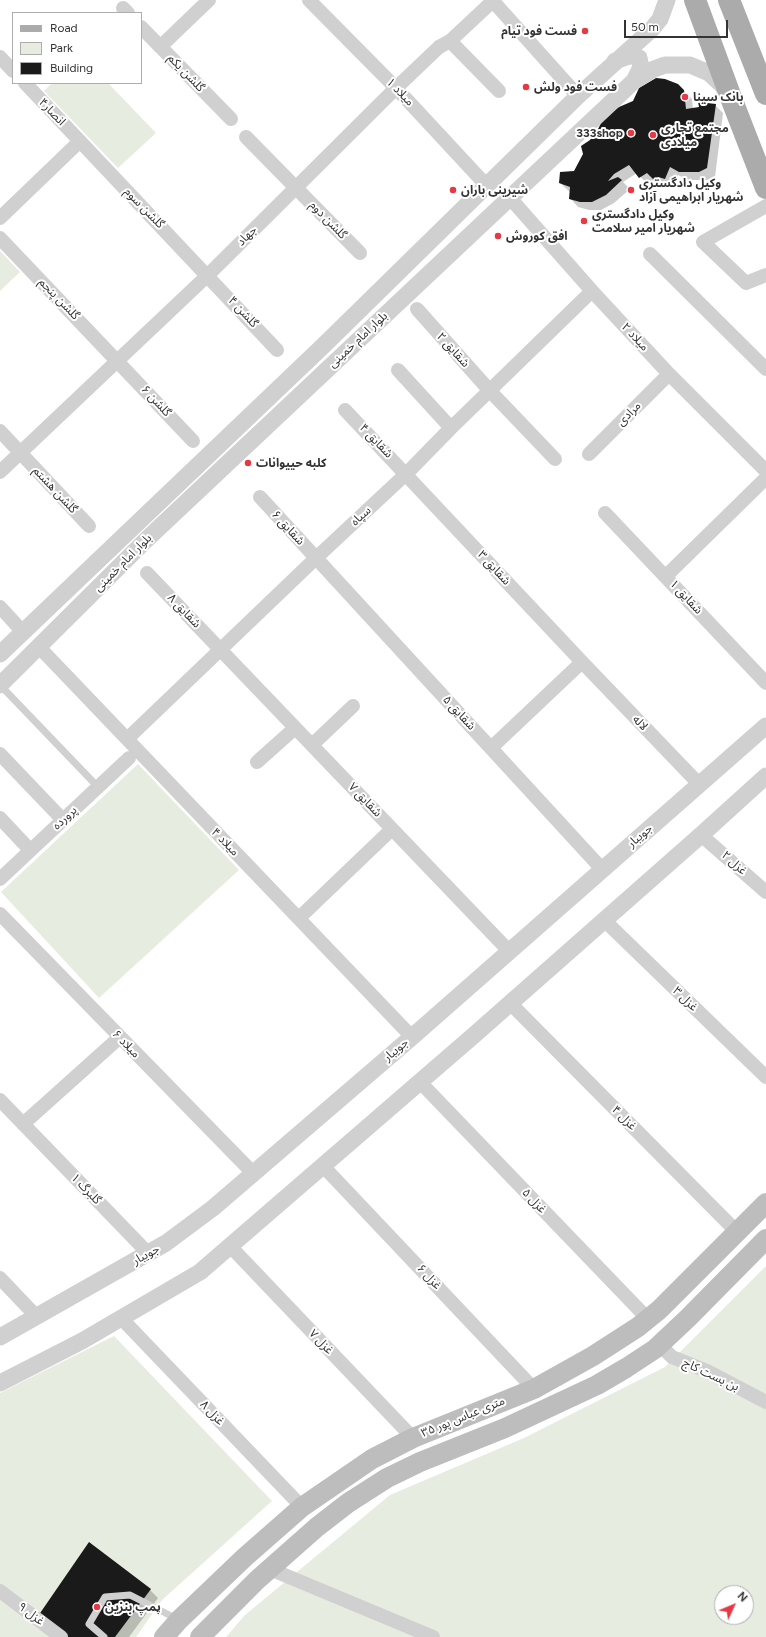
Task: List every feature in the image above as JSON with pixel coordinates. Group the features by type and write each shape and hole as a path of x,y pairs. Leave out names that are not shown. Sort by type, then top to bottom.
{"main road":[{"path":"695,0 766,188"},
{"path":"729,0 766,94"},
{"name":"۳۵ متری عباس پور","path":"164,1637 179,1620 245,1557 302,1507 372,1459 413,1438 534,1388 616,1343 648,1319 766,1203"},
{"name":"۳۵ متری عباس پور","path":"200,1637 270,1569 323,1522 348,1503 387,1478 420,1462 505,1428 597,1385 626,1368 662,1342 688,1318 766,1239"}],"street":[{"path":"160,47 208,0"},
{"name":"میلاد ۱","path":"309,0 396,88 488,186"},
{"path":"493,0 578,96"},
{"name":"جهاد","path":"0,472 208,275 396,88 439,47 450,41 493,0"},
{"name":"بلوار امام خمینی","path":"0,654 323,346 488,186 578,96 652,29 660,19 666,0"},
{"path":"736,0 739,28"},
{"name":"گلشن یکم","path":"142,28 231,119"},
{"path":"450,41 499,91"},
{"path":"615,61 629,56 639,58 641,67 634,81"},
{"path":"0,57 12,70"},
{"name":"بلوار امام خمینی","path":"0,685 164,522 634,81 654,69 665,65 690,65 704,70 718,81 733,102"},
{"name":"انصار۴","path":"26,84 80,141"},
{"path":"246,137 296,187"},
{"path":"0,218 80,141"},
{"name":"گلشن سوم","path":"80,141 208,275"},
{"name":"گلشن دوم","path":"296,187 360,253"},
{"name":"میلاد ۲","path":"510,198 592,291 669,374 766,471"},
{"path":"766,206 703,242 746,283 766,275"},
{"name":"گلشن پنجم","path":"0,238 118,361"},
{"path":"650,254 766,369"},
{"name":"گلشن ۴","path":"208,275 277,350"},
{"name":"سپاه","path":"127,739 407,473 451,428 592,291"},
{"name":"شقایق ۲","path":"417,310 490,391"},
{"name":"گلشن ۶","path":"118,361 193,441"},
{"path":"398,370 451,428"},
{"name":"مرادی","path":"589,454 669,374"},
{"path":"490,391 555,459"},
{"name":"شقایق ۴","path":"345,410 407,473"},
{"name":"گلشن هشتم","path":"0,431 89,526"},
{"name":"شقایق ۳","path":"407,473 582,662"},
{"path":"666,576 766,478"},
{"name":"شقایق ۶","path":"260,497 316,558"},
{"name":"شقایق ۱","path":"605,513 766,683"},
{"name":"شقایق ۵","path":"316,558 602,869"},
{"name":"شقایق ۸","path":"147,573 220,649"},
{"path":"0,607 39,647"},
{"name":"میلاد ۴","path":"39,647 412,1037"},
{"name":"شقایق ۷","path":"220,649 509,951"},
{"path":"491,748 582,662"},
{"name":"لاله","path":"582,662 699,784"},
{"path":"312,745 353,706"},
{"name":"جویبار","path":"0,1337 166,1243 212,1208 412,1037 766,726"},
{"path":"257,762 295,728"},
{"path":"0,754 63,820"},
{"name":"پرورده","path":"0,879 129,758"},
{"path":"0,1383 82,1341 200,1272 420,1082 766,776"},
{"path":"0,818 30,850"},
{"path":"299,918 392,829"},
{"name":"غزل ۲","path":"701,835 766,892"},
{"name":"میلاد ۶","path":"0,914 253,1173"},
{"name":"غزل ۳","path":"604,920 766,1077"},
{"name":"غزل ۴","path":"510,1003 737,1232"},
{"path":"23,1124 120,1037"},
{"name":"غزل ۵","path":"420,1082 648,1319"},
{"name":"گلبرگ ۱","path":"0,1100 148,1253"},
{"name":"غزل ۶","path":"323,1166 534,1388"},
{"name":"غزل ۷","path":"230,1246 413,1438"},
{"path":"0,1278 37,1316"},
{"name":"غزل ۸","path":"121,1318 302,1507"},
{"name":"بن بست کاج","path":"662,1342 665,1350 672,1357 707,1371 766,1402"},
{"path":"270,1569 433,1637"},
{"name":"غزل ۹","path":"0,1591 61,1637"}],"lane":[{"path":"0,685 98,787"},
{"path":"104,1637 89,1624 105,1597 130,1595 179,1620"}],"green space":[{"path":"51,84 109,84 156,133 118,168 44,91"},
{"path":"0,251 20,272 0,291"},
{"path":"138,764 239,870 99,998 1,892"},
{"path":"766,1266 766,1637 226,1637 245,1615 390,1495 524,1438 665,1367"},
{"path":"114,1336 272,1501 162,1600 136,1637 0,1637 0,1393"}],"building":[{"name":"مجتمع تجاری میلادی","path":"656,78 665,79 678,84 684,90 686,109 699,107 698,102 716,104 707,168 699,172 679,172 670,167 665,179 658,177 656,182 647,173 639,178 629,165 614,174 608,181 618,177 622,180 606,195 592,202 580,202 569,199 570,187 559,183 560,172 574,171 583,154 581,146 590,140 604,117 619,107 633,101 639,88"},
{"path":"89,1542 151,1589 115,1637 60,1637 36,1619"}],"place":[{"name":"فست فود تیام","path":"585,31"},
{"name":"فست فود ولش","path":"526,87"},
{"name":"بانک سینا","path":"685,97"},
{"name":"333shop","path":"631,133"},
{"name":"مجتمع تجاری میلادی","path":"653,135"},
{"name":"شیرینی باران","path":"453,190"},
{"name":"وکیل دادگستری شهریار ابراهیمی آزاد","path":"631,190"},
{"name":"وکیل دادگستری شهریار امیر سلامت","path":"584,221"},
{"name":"افق کوروش","path":"498,236"},
{"name":"کلبه حییوانات","path":"248,463"},
{"name":"پمپ بنزین","path":"97,1607"}]}
